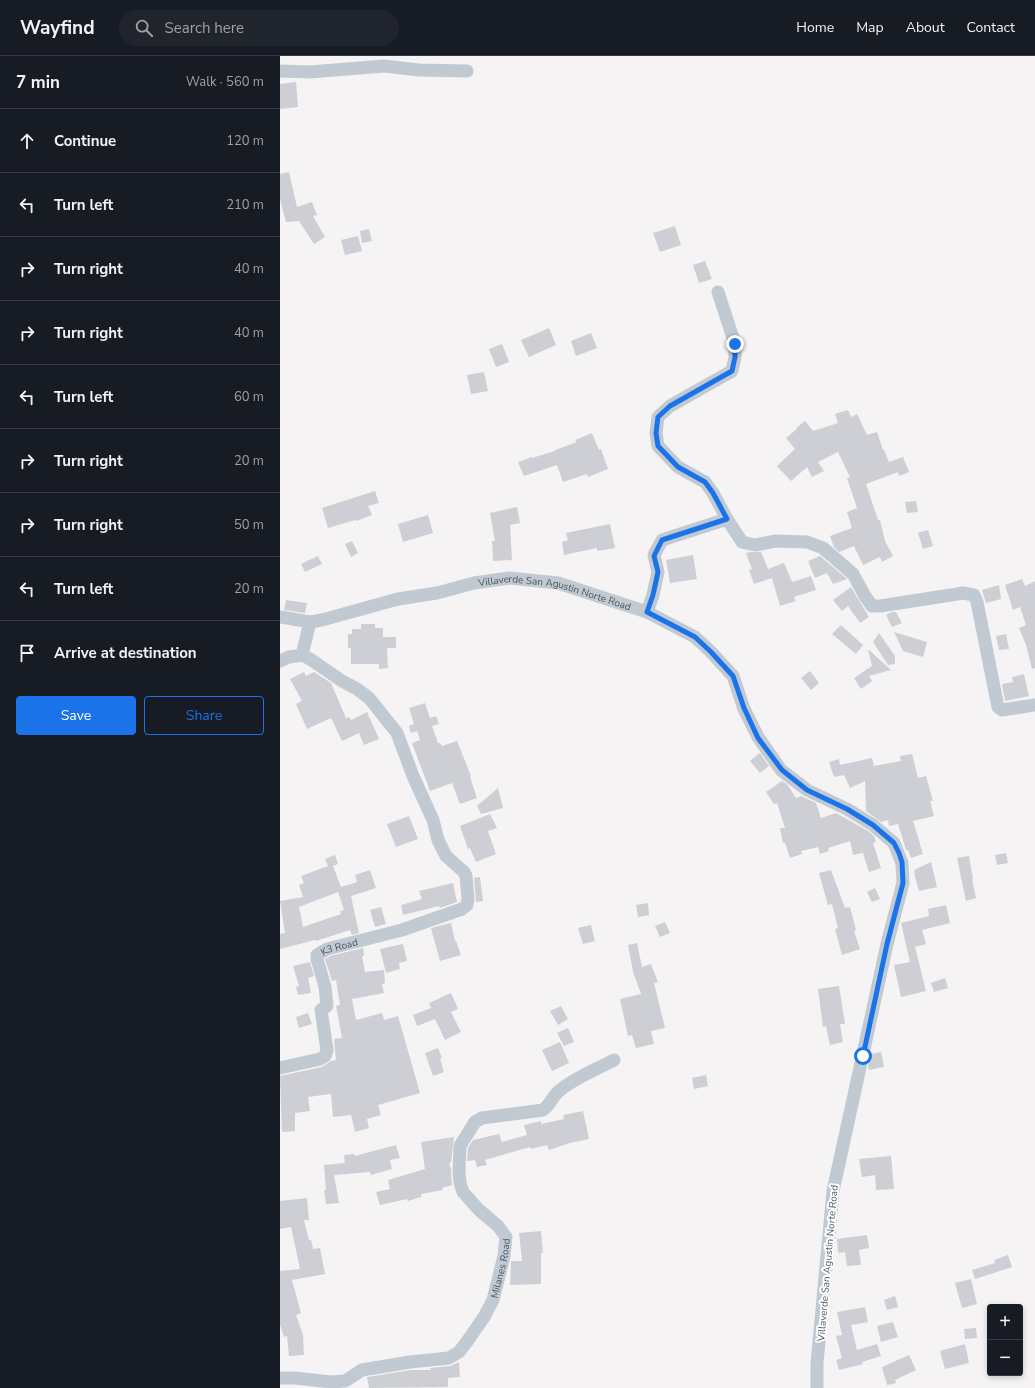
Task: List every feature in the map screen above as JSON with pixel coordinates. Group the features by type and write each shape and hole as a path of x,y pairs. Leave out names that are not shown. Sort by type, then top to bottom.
{"street":[{"path":"280,71 310,72 384,66 419,70 467,71"},
{"path":"718,292 735,344 735,357 732,371 670,406 658,417 656,433 658,446 678,467 705,482 742,542 755,545 776,541 807,542 823,548 853,574 872,606 963,593 974,595 977,602 998,707 1002,710 1035,705"},
{"path":"647,612 653,595 658,572 654,556 662,540 727,519"},
{"name":"Villaverde San Agustin Norte Road","path":"280,617 310,622 322,620 398,599 509,578 558,583 647,612 695,637 733,676 744,708 758,738 782,770 807,790 847,809 881,831 894,843 902,862 903,883 887,944 832,1191 816,1388"},
{"path":"280,661 289,657 302,655 310,622"},
{"name":"K3 Road","path":"280,1068 320,1059 325,1056 327,1050 321,1010 327,1006 325,987 317,959 319,954 327,949 402,930 462,909 467,905 468,899 466,876 464,872 446,856 438,840 433,820 413,776 397,733 369,698 302,655"},
{"name":"Milanes Road","path":"280,1378 331,1382 345,1381 362,1370 410,1362 449,1358 459,1352 484,1317 493,1300 504,1256 506,1237 498,1226 479,1210 463,1192 459,1171 460,1146 477,1120 482,1118 543,1110 564,1086 614,1060"}],"building":[{"path":"296,82 298,107 280,109 280,84"},
{"path":"289,172 297,207 312,202 317,215 313,216 325,237 314,244 299,221 286,222 280,199 280,174"},
{"path":"675,226 681,245 660,252 653,233"},
{"path":"369,229 372,241 362,243 360,231"},
{"path":"358,236 362,251 345,255 341,240"},
{"path":"705,261 712,279 699,283 693,265"},
{"path":"549,328 556,345 529,357 521,340"},
{"path":"591,333 597,348 576,356 571,341"},
{"path":"502,344 509,362 496,367 489,349"},
{"path":"484,372 488,391 471,394 467,375"},
{"path":"848,410 851,417 857,414 867,435 877,432 889,462 903,457 909,472 899,476 898,472 866,484 878,520 880,520 885,541 893,556 882,562 880,557 863,565 854,546 839,552 834,547 830,536 852,528 847,512 857,508 847,478 850,477 838,452 818,462 824,471 812,477 807,467 791,481 777,466 795,449 786,438 797,429 796,428 805,421 813,431 838,423 835,414"},
{"path":"592,433 599,450 601,449 608,469 588,477 587,474 563,482 557,465 524,476 518,462 555,451 577,442 575,440"},
{"path":"375,491 379,503 368,506 372,515 356,521 355,520 328,528 322,508"},
{"path":"916,501 918,512 907,513 905,502"},
{"path":"517,507 520,523 510,525 512,560 493,561 492,541 495,541 490,513"},
{"path":"428,515 433,533 403,542 398,524"},
{"path":"610,524 615,548 597,551 597,548 564,555 562,542 568,540 566,533"},
{"path":"928,530 933,546 923,549 918,533"},
{"path":"352,541 358,553 351,557 345,544"},
{"path":"761,552 768,569 784,563 792,582 811,576 816,590 794,597 796,601 780,606 772,578 754,584 749,570 752,569 746,553"},
{"path":"693,555 697,579 670,583 666,560"},
{"path":"318,556 322,564 305,572 301,564"},
{"path":"820,556 847,579 833,584 827,573 815,578 808,561"},
{"path":"1022,579 1025,586 1035,581 1035,668 1032,669 1026,645 1019,628 1026,625 1020,607 1013,610 1005,585"},
{"path":"999,585 1001,599 986,603 982,590"},
{"path":"851,587 869,617 860,623 848,606 842,611 833,600"},
{"path":"286,600 307,603 305,613 284,610"},
{"path":"896,612 902,623 892,627 886,615"},
{"path":"361,624 375,624 375,628 383,628 383,637 396,637 396,648 387,648 388,668 379,669 379,664 351,664 351,648 348,648 348,634 352,634 352,629 361,629"},
{"path":"841,625 863,645 856,654 832,634"},
{"path":"894,632 927,642 923,657 903,651"},
{"path":"879,633 895,656 895,664 888,665 873,642"},
{"path":"1006,634 1009,649 999,650 996,636"},
{"path":"868,649 891,670 869,676 872,681 861,689 854,678 872,666"},
{"path":"810,671 819,683 811,690 801,678"},
{"path":"304,672 306,676 314,672 331,683 346,718 349,717 351,720 367,712 379,739 364,745 359,733 342,741 331,718 307,729 296,704 302,701 290,679"},
{"path":"1024,674 1029,696 1005,701 1002,684 1013,682 1012,677"},
{"path":"425,703 430,718 436,716 439,724 432,726 438,743 442,746 457,741 471,776 470,777 477,798 460,804 452,783 430,791 412,743 420,740 417,731 411,733 409,726 414,724 409,708"},
{"path":"760,753 769,766 760,773 750,761"},
{"path":"912,754 918,778 926,776 933,801 930,801 934,816 913,821 923,854 911,858 908,850 906,850 898,824 889,826 888,820 881,822 866,811 865,781 850,788 844,775 834,777 829,762 839,759 840,765 872,758 874,766 901,761 900,756"},
{"path":"782,781 787,784 796,798 801,796 816,803 821,818 836,813 874,836 876,842 873,843 881,868 869,872 863,853 853,855 850,841 828,848 829,851 820,854 818,847 801,851 802,854 790,858 785,843 783,843 780,828 785,828 777,803 774,804 766,792"},
{"path":"498,788 503,808 481,814 477,806"},
{"path":"490,814 497,828 488,831 496,854 476,862 470,848 468,849 460,826"},
{"path":"409,816 418,839 396,847 387,824"},
{"path":"1006,853 1008,863 997,865 995,855"},
{"path":"335,855 338,864 333,866 341,887 357,882 355,875 370,870 376,888 351,896 359,933 352,935 350,930 316,941 280,949 280,934 285,933 280,901 303,897 299,885 304,883 301,876 328,866 325,859","holes":["338,892 344,910 340,911 341,914 303,927 299,907"]},
{"path":"969,856 976,898 966,901 957,858"},
{"path":"931,862 937,887 919,891 914,870"},
{"path":"831,870 845,908 850,907 856,930 854,931 860,949 842,955 835,929 838,928 832,904 828,905 819,873"},
{"path":"480,877 483,901 476,902 474,878"},
{"path":"453,883 457,902 440,908 439,906 403,915 401,905 422,899 419,891"},
{"path":"875,888 880,899 872,902 867,892"},
{"path":"648,903 649,915 638,917 636,905"},
{"path":"946,905 950,923 922,930 926,944 915,947 926,991 901,997 894,965 910,962 901,923 929,916 928,909"},
{"path":"381,907 386,924 375,927 370,910"},
{"path":"665,922 670,933 660,937 655,926"},
{"path":"451,923 455,941 461,955 440,961 431,928"},
{"path":"591,925 595,941 583,944 578,928"},
{"path":"637,943 642,967 651,964 658,982 654,983 665,1028 651,1031 654,1044 636,1048 632,1035 628,1036 620,999 641,994 633,972 628,945"},
{"path":"403,944 407,961 399,963 400,969 386,973 380,949"},
{"path":"363,948 364,956 362,956 365,972 384,970 385,983 382,984 384,993 352,999 356,1020 382,1013 384,1020 398,1016 420,1093 378,1105 381,1115 367,1119 369,1128 355,1132 351,1115 333,1117 331,1094 308,1097 310,1111 295,1113 295,1131 282,1132 280,1076 322,1067 331,1061 336,1060 334,1039 342,1038 336,1006 340,1005 336,980 332,981 325,959 330,956"},
{"path":"310,962 314,976 308,978 311,993 298,995 296,987 299,986 293,966"},
{"path":"945,978 948,988 934,992 931,983"},
{"path":"839,986 845,1024 840,1024 843,1042 830,1045 826,1026 823,1027 818,989"},
{"path":"451,993 458,1009 451,1012 461,1032 445,1040 435,1019 417,1026 413,1015 431,1008 429,1003"},
{"path":"561,1006 568,1019 558,1025 550,1011"},
{"path":"308,1013 312,1024 299,1028 296,1017"},
{"path":"568,1028 574,1042 564,1046 557,1033"},
{"path":"560,1042 569,1063 552,1071 542,1050"},
{"path":"438,1048 442,1058 440,1059 444,1072 433,1076 425,1053"},
{"path":"881,1052 884,1067 869,1070 868,1066 871,1054"},
{"path":"706,1075 708,1086 694,1089 692,1078"},
{"path":"583,1111 589,1139 549,1150 547,1145 531,1149 530,1147 485,1160 487,1165 477,1167 475,1160 467,1161 468,1148 473,1140 499,1134 502,1142 527,1135 524,1125 541,1121 541,1124 564,1119 563,1115"},
{"path":"454,1137 451,1163 449,1163 452,1185 442,1188 443,1190 421,1194 421,1197 408,1201 407,1199 380,1205 376,1192 390,1189 388,1180 425,1169 421,1142"},
{"path":"396,1145 400,1158 390,1160 392,1169 371,1175 370,1172 334,1175 339,1203 326,1204 324,1190 326,1190 324,1165 345,1163 344,1155 355,1154 355,1156"},
{"path":"891,1156 894,1189 876,1190 875,1175 862,1177 859,1159"},
{"path":"307,1198 309,1220 304,1220 313,1249 320,1248 325,1274 292,1280 301,1313 296,1315 303,1335 304,1355 289,1356 287,1336 284,1337 280,1324 280,1271 300,1269 291,1227 280,1229 280,1201"},
{"path":"541,1231 543,1253 541,1253 541,1284 510,1285 511,1261 522,1261 519,1233"},
{"path":"867,1235 869,1248 859,1250 861,1265 847,1266 845,1252 838,1253 837,1239"},
{"path":"1008,1255 1012,1267 975,1279 972,1270 995,1263 994,1260"},
{"path":"971,1279 977,1304 962,1308 955,1283"},
{"path":"895,1296 898,1307 887,1310 884,1300"},
{"path":"865,1307 868,1322 851,1325 857,1350 877,1344 881,1356 862,1362 863,1364 839,1370 836,1360 842,1358 836,1336 842,1335 837,1312"},
{"path":"893,1322 898,1337 881,1342 877,1326"},
{"path":"976,1328 977,1338 965,1339 964,1329"},
{"path":"965,1344 969,1363 945,1369 940,1351"},
{"path":"909,1355 916,1370 895,1380 896,1383 887,1385 882,1367"},
{"path":"459,1362 460,1377 448,1378 448,1387 369,1388 367,1377 411,1370 431,1370 430,1368 450,1366"}],"route":[{"path":"735,344 735,357 732,371 670,406 658,417 656,433 658,446 678,467 705,482 713,493 727,519 662,540 654,556 658,572 653,595 647,612 695,637 733,676 744,708 758,738 782,770 807,790 847,809 873,825 894,843 899,853 902,862 903,883 887,944 863,1056"}]}
